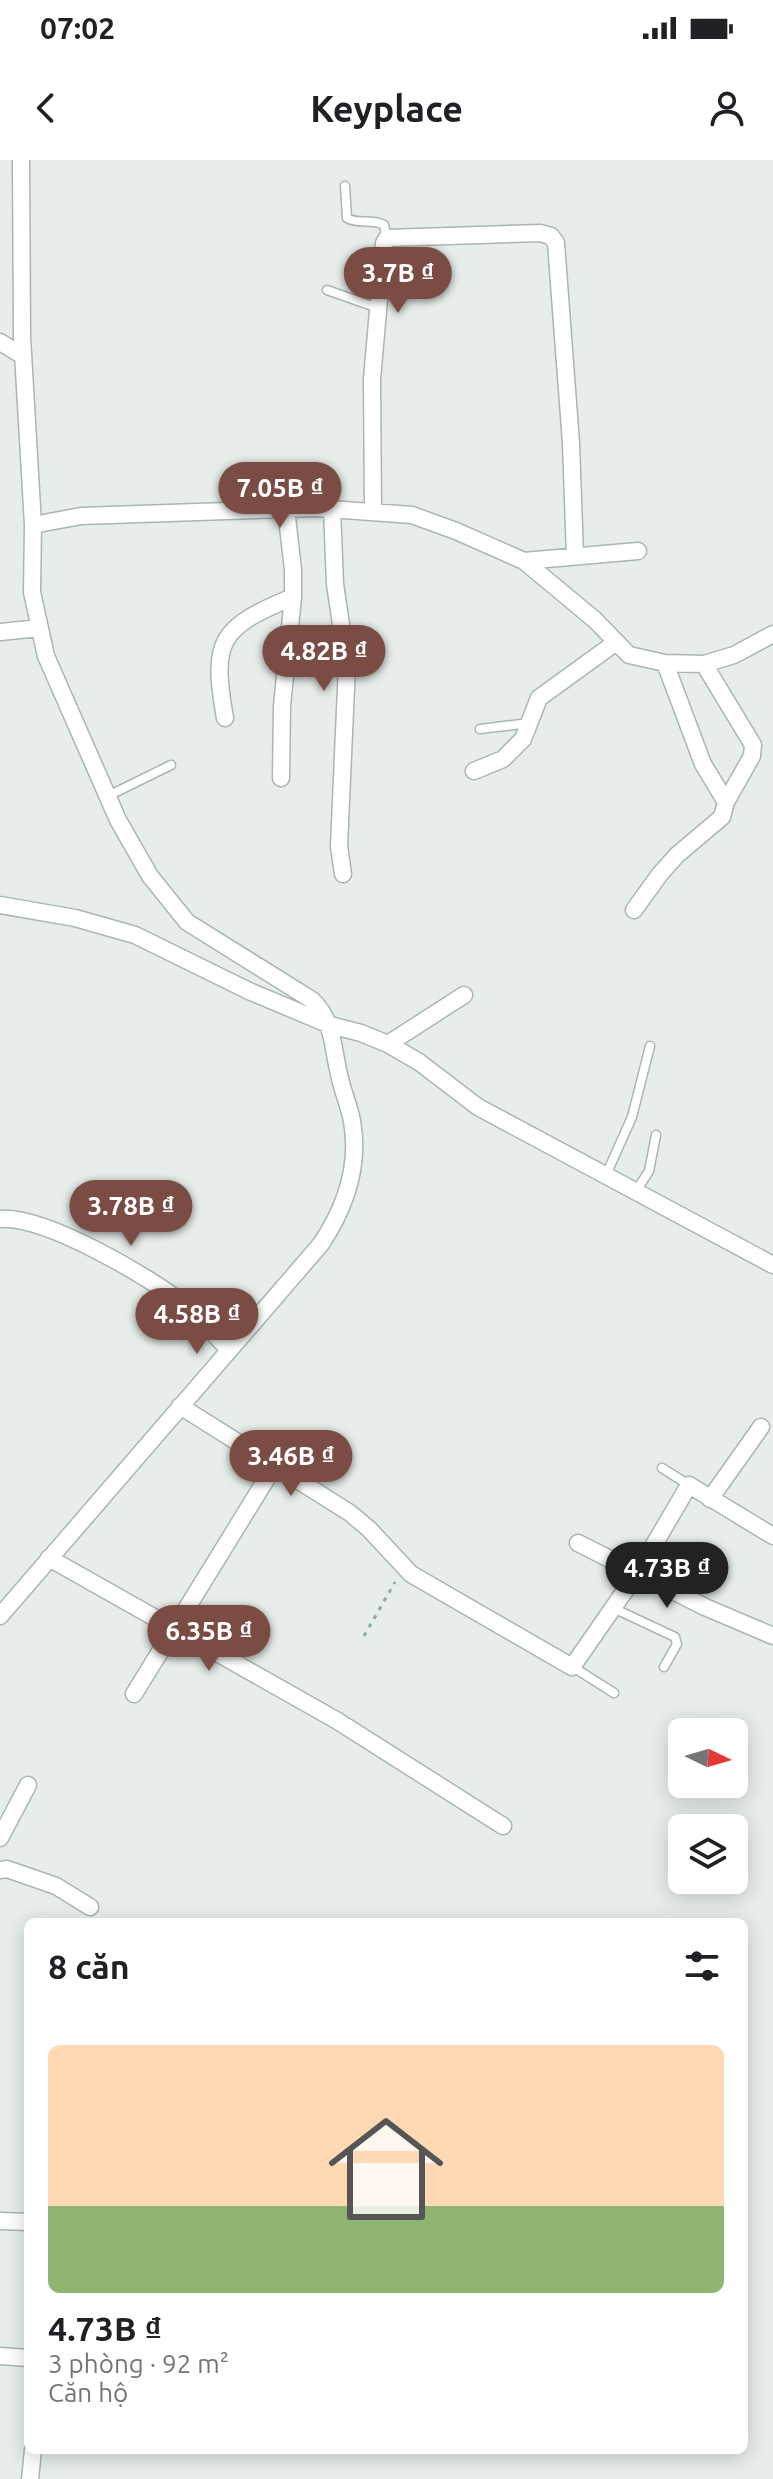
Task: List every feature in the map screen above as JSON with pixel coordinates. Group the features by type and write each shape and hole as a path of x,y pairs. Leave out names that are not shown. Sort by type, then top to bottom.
{"street":[{"path":"1,1612 321,1244 346,1196 353,1168 354,1137 330,1025 320,1008 187,922 150,876 108,796 46,656 32,592 33,525 23,356 21,160"},
{"path":"373,511 372,379 384,243 387,238 540,233 551,236 556,243 571,443 575,556"},
{"path":"0,342 23,356"},
{"path":"33,525 81,516 286,509 412,515 524,561 595,620 629,655 665,663 704,664 772,639"},
{"path":"281,778 282,706 293,597 286,509"},
{"path":"332,509 335,584 347,665 339,846 343,874"},
{"path":"524,561 638,551"},
{"path":"225,718 218,665 224,645 234,628 250,615 293,597"},
{"path":"0,632 39,628"},
{"path":"474,771 503,759 513,751 531,723 539,698 615,643"},
{"path":"665,663 703,764 726,802"},
{"path":"634,910 677,855 722,817 726,802 752,756 753,745 704,664"},
{"path":"0,905 75,918 135,935 249,991 330,1025 388,1044 419,1062 478,1107 773,1265"},
{"path":"388,1044 464,995"},
{"path":"0,1219 37,1225 72,1239 161,1288 187,1307 229,1350"},
{"path":"180,1406 350,1513 369,1529 403,1568 572,1667 638,1572 689,1485 773,1536"},
{"path":"710,1499 761,1427"},
{"path":"134,1694 275,1465"},
{"path":"578,1543 705,1607 773,1636"},
{"path":"49,1558 336,1720 503,1826"},
{"path":"0,1838 28,1785"},
{"path":"0,1870 7,1869 56,1886 90,1907"},
{"path":"0,2221 24,2222"},
{"path":"0,2356 24,2358"},
{"path":"30,2479 33,2454"}],"lane":[{"path":"345,186 347,218 353,222 379,222 384,225 387,238"},
{"path":"327,290 378,308"},
{"path":"480,729 531,723"},
{"path":"108,796 171,765"},
{"path":"606,1175 632,1117 650,1046"},
{"path":"636,1191 649,1171 656,1135"},
{"path":"662,1468 689,1485"},
{"path":"613,1608 675,1637 677,1644 664,1667"},
{"path":"572,1667 614,1693"}],"path":[{"path":"364,1636 403,1568"}]}
